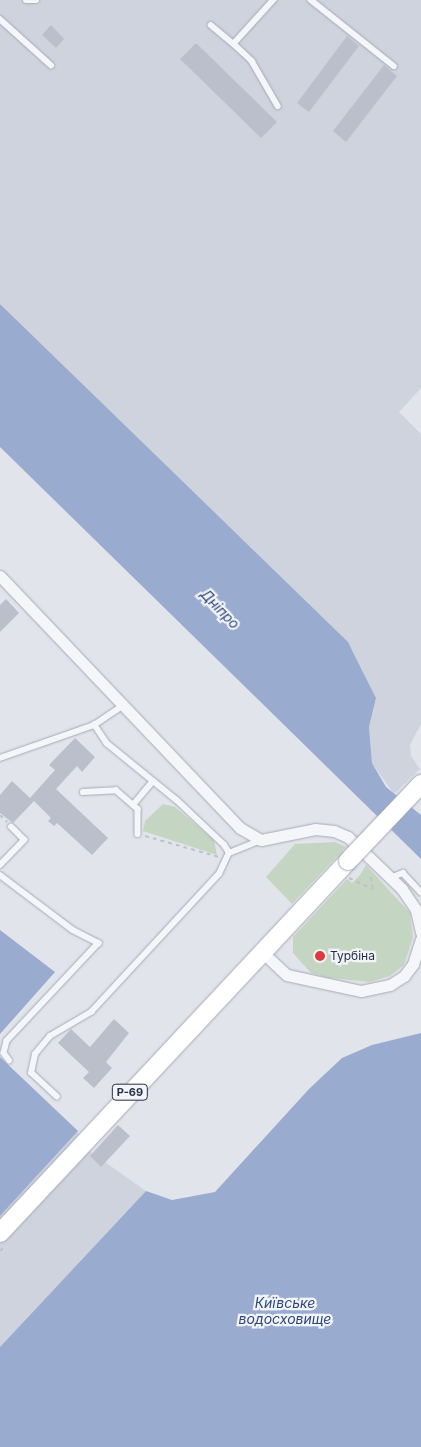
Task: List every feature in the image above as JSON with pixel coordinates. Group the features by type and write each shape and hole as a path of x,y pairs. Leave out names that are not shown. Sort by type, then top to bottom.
{"main road":[{"name":"Р-69","path":"0,1232 261,951 349,870 421,784"}],"street":[{"path":"0,576 240,828 260,840 315,829 334,830 348,837 390,878 416,910 421,932"},
{"path":"261,951 287,975 362,991 390,985 404,976 414,964 421,939"}],"lane":[{"path":"26,0 36,0"},
{"path":"234,44 274,0"},
{"path":"311,0 394,66"},
{"path":"0,19 51,65"},
{"path":"211,25 252,61 278,106"},
{"path":"0,758 94,725 122,706"},
{"path":"94,725 107,744 153,781 224,845 229,853"},
{"path":"133,804 153,781"},
{"path":"83,792 116,790 138,809 138,834"},
{"path":"0,865 24,840 11,827"},
{"path":"57,1098 31,1073 35,1054 50,1036 92,1012 219,874 229,853 260,840"},
{"path":"390,878 403,873 421,892"},
{"path":"0,875 74,930 99,943 7,1041 4,1053 9,1060"}],"path":[{"path":"138,834 216,858 229,853"},
{"path":"349,870 373,889 368,864"}],"shaded area":[{"path":"0,0 421,0 421,388 399,412 421,434 421,724 410,745 411,756 420,769 394,794 372,763 369,727 376,698 352,649 0,304"},
{"path":"78,1131 81,1145 146,1191 0,1347 0,1216"}],"green space":[{"path":"163,804 175,807 214,840 217,855 143,831 145,821"},
{"path":"335,842 346,847 292,904 266,877 295,844"},
{"path":"366,865 410,913 413,937 404,965 390,976 370,982 329,978 311,973 293,953 293,937 347,879 352,883"}],"water":[{"name":"Дніпро","path":"0,304 348,642 376,698 369,727 372,763 386,787 421,815 421,859 0,447"},
{"path":"0,930 55,972 0,1034"},
{"name":"Київське водосховище","path":"421,1033 421,1447 0,1447 0,1347 146,1191 172,1200 215,1192 309,1089 342,1058 372,1045"},
{"path":"0,1057 78,1131 0,1216"}],"building":[{"path":"51,25 64,39 56,48 42,35"},
{"path":"347,36 359,46 309,112 297,103"},
{"path":"196,43 277,122 261,138 180,59"},
{"path":"384,65 397,76 346,142 333,131"},
{"path":"6,599 19,613 0,632 0,605"},
{"path":"75,738 95,757 82,772 77,766 56,789 108,838 92,855 57,823 54,826 48,821 51,818 34,801 13,823 0,813 0,795 12,781 30,798 55,770 49,765"},
{"path":"114,1019 129,1033 106,1062 112,1068 94,1088 83,1078 89,1072 58,1043 71,1029 90,1047"},
{"path":"118,1125 130,1136 101,1167 90,1156"}],"place":[{"name":"Турбіна","path":"320,956"}]}
